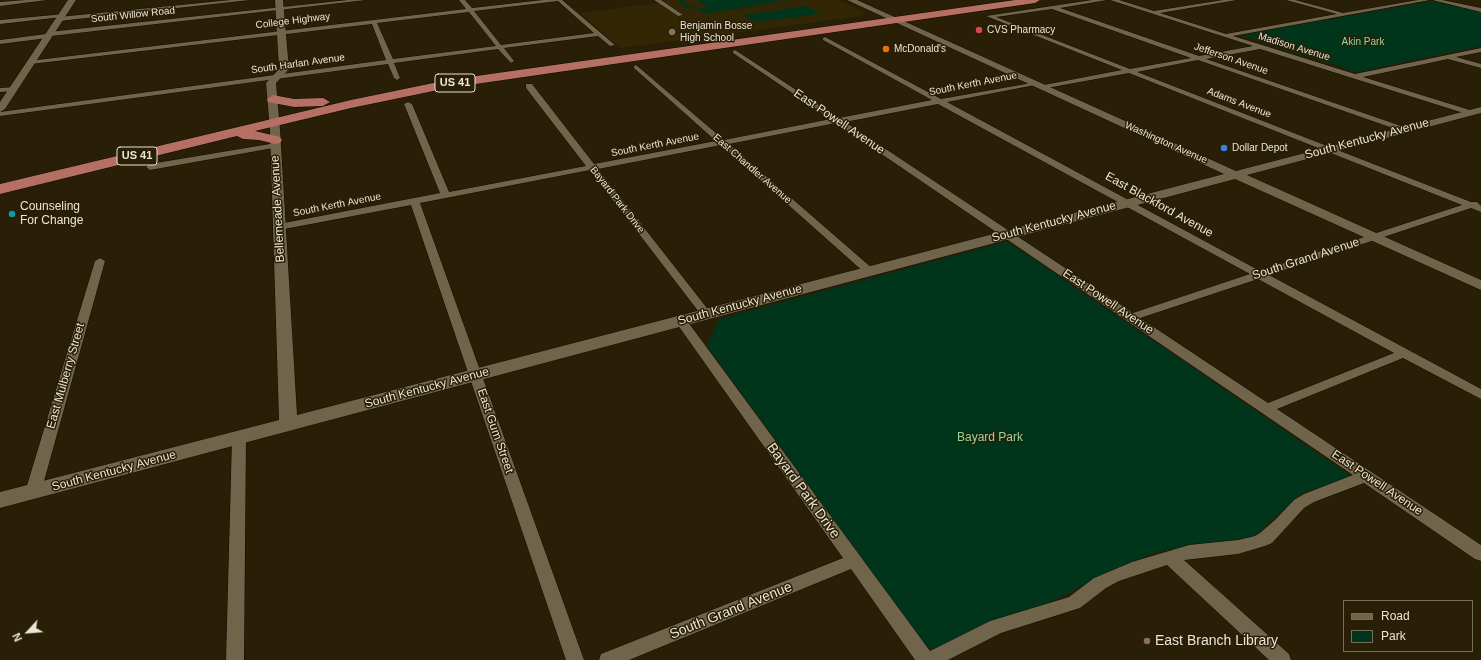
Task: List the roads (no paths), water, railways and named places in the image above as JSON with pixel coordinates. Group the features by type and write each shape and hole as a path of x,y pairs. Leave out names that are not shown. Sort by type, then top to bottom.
{"highway":[{"name":"US 41","path":"0,177 274,112 364,101 448,84 634,58 994,0"},
{"name":"US 41","path":"890,17 1035,0"},
{"name":"US 41","path":"0,189 208,139 294,103 323,102 471,73 634,58"},
{"path":"208,139 248,135 276,142"}],"street":[{"path":"0,4 44,0"},
{"path":"0,109 72,0"},
{"path":"0,22 247,0"},
{"name":"South Willow Road","path":"0,42 279,5 363,0"},
{"path":"462,0 511,61"},
{"path":"558,0 612,45"},
{"name":"College Highway","path":"31,62 558,0"},
{"path":"658,0 680,15"},
{"name":"Washington Avenue","path":"851,0 1481,286"},
{"path":"1052,7 1104,0"},
{"name":"Madison Avenue","path":"1113,0 1264,46 1356,77 1476,112"},
{"name":"Madison Avenue","path":"1122,0 1152,11"},
{"path":"1152,11 1209,0"},
{"path":"1152,11 1234,0"},
{"path":"1289,0 1345,14"},
{"path":"1229,35 1427,0"},
{"path":"1435,0 1481,10"},
{"name":"Bellemeade Avenue","path":"279,5 284,70 271,83 276,142 288,425"},
{"path":"1469,8 1481,5"},
{"name":"Adams Avenue","path":"1052,7 989,16 1478,205"},
{"name":"Jefferson Avenue","path":"1052,7 1404,130"},
{"path":"374,22 397,78"},
{"name":"South Harlan Avenue","path":"0,114 598,34"},
{"name":"East Blackford Avenue","path":"825,39 1481,395"},
{"name":"Madison Avenue","path":"1264,46 1364,75 1476,112"},
{"name":"South Kerth Avenue","path":"279,227 941,101 1130,71 1264,46"},
{"path":"1356,77 1481,50"},
{"name":"East Powell Avenue","path":"734,52 1008,234 1481,554"},
{"path":"1448,57 1481,66"},
{"name":"East Chandler Avenue","path":"634,58 723,143 869,271"},
{"name":"Bayard Park Drive","path":"529,86 706,314"},
{"path":"0,90 13,89"},
{"path":"408,104 446,196"},
{"name":"South Kentucky Avenue","path":"0,500 1127,202 1476,112"},
{"path":"150,167 276,142"},
{"name":"East Gum Street","path":"415,202 575,660"},
{"name":"South Grand Avenue","path":"1131,317 1373,237 1478,205"},
{"name":"East Mulberry Street","path":"33,492 100,261"},
{"name":"Bayard Park Drive","path":"681,320 853,561 926,660"},
{"path":"1266,408 1404,353"},
{"path":"235,660 239,438"},
{"path":"930,660 996,627 1074,603 1113,576 1138,567 1189,552 1238,547 1259,542 1266,538 1281,524 1299,504 1309,498 1366,476"},
{"path":"1170,558 1282,660"},
{"name":"South Grand Avenue","path":"608,660 853,561"}],"place":[{"name":"CVS Pharmacy","path":"979,30"},
{"name":"Benjamin Bosse High School","path":"672,32"},
{"name":"McDonald's","path":"886,49"},
{"name":"Dollar Depot","path":"1224,148"},
{"name":"Counseling For Change","path":"12,214"},
{"name":"East Branch Library","path":"1147,641"}],"park label":[{"name":"Akin Park","path":"1363,42"},
{"name":"Bayard Park","path":"990,438"}]}
